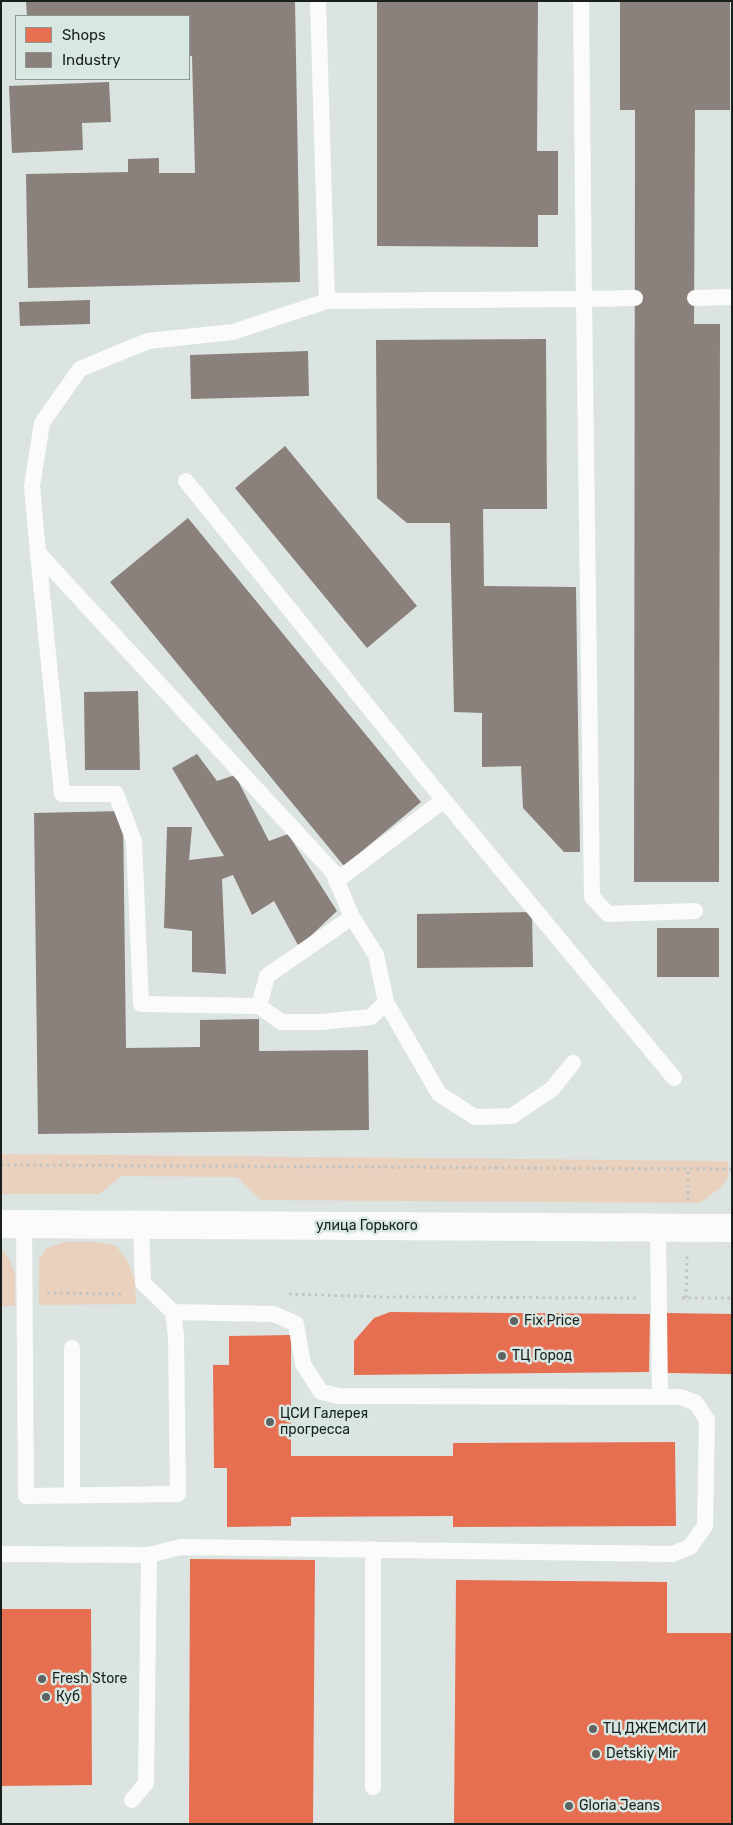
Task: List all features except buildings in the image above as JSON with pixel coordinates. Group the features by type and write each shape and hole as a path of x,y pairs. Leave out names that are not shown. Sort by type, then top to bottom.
{"street":[{"name":"улица Горького","path":"13,1224 732,1228"}],"lane":[{"path":"318,1 327,301"},
{"path":"581,1 592,898 608,914 695,911"},
{"path":"695,298 732,297"},
{"path":"386,1002 371,1017 321,1022 281,1022 259,1006 141,1004 134,841 128,825 116,794 62,794 32,486 42,423 80,369 148,341 233,332 327,301 635,298"},
{"path":"186,481 444,800 674,1078"},
{"path":"38,553 333,872 352,917 376,955 386,1002 439,1094 475,1117 512,1116 552,1089 573,1063"},
{"path":"336,881 444,800"},
{"path":"259,1006 267,976 352,917"},
{"path":"13,1224 25,1293 26,1496 178,1494 176,1336 173,1312 143,1283 141,1225"},
{"path":"658,1228 660,1397"},
{"path":"1,1554 149,1555 181,1547 672,1554 690,1547 706,1526 707,1420 696,1402 681,1397 339,1396 322,1392 303,1364 296,1324 274,1314 173,1312"},
{"path":"72,1348 72,1495"},
{"path":"373,1549 373,1787"},
{"path":"132,1800 146,1783 149,1555"}],"path":[{"path":"1,1165 732,1169"},
{"path":"688,1169 688,1203"},
{"path":"686,1298 687,1252"},
{"path":"25,1293 154,1294"},
{"path":"286,1294 385,1297 732,1298"}],"shaded area":[{"path":"1,1154 728,1161 728,1178 720,1188 700,1203 261,1200 237,1177 122,1176 99,1194 1,1194"},
{"path":"65,1242 96,1242 116,1246 127,1260 135,1281 136,1304 39,1305 39,1260 47,1248"},
{"path":"1,1248 9,1259 15,1274 15,1306 1,1306"}],"place":[{"name":"Fix Price","path":"514,1321"},
{"name":"ТЦ Город","path":"502,1356"},
{"name":"ЦСИ Галерея прогресса","path":"270,1422"},
{"name":"Fresh Store","path":"42,1679"},
{"name":"Куб","path":"46,1697"},
{"name":"ТЦ ДЖЕМСИТИ","path":"593,1729"},
{"name":"Detskiy Mir","path":"596,1754"},
{"name":"Gloria Jeans","path":"569,1806"}]}
